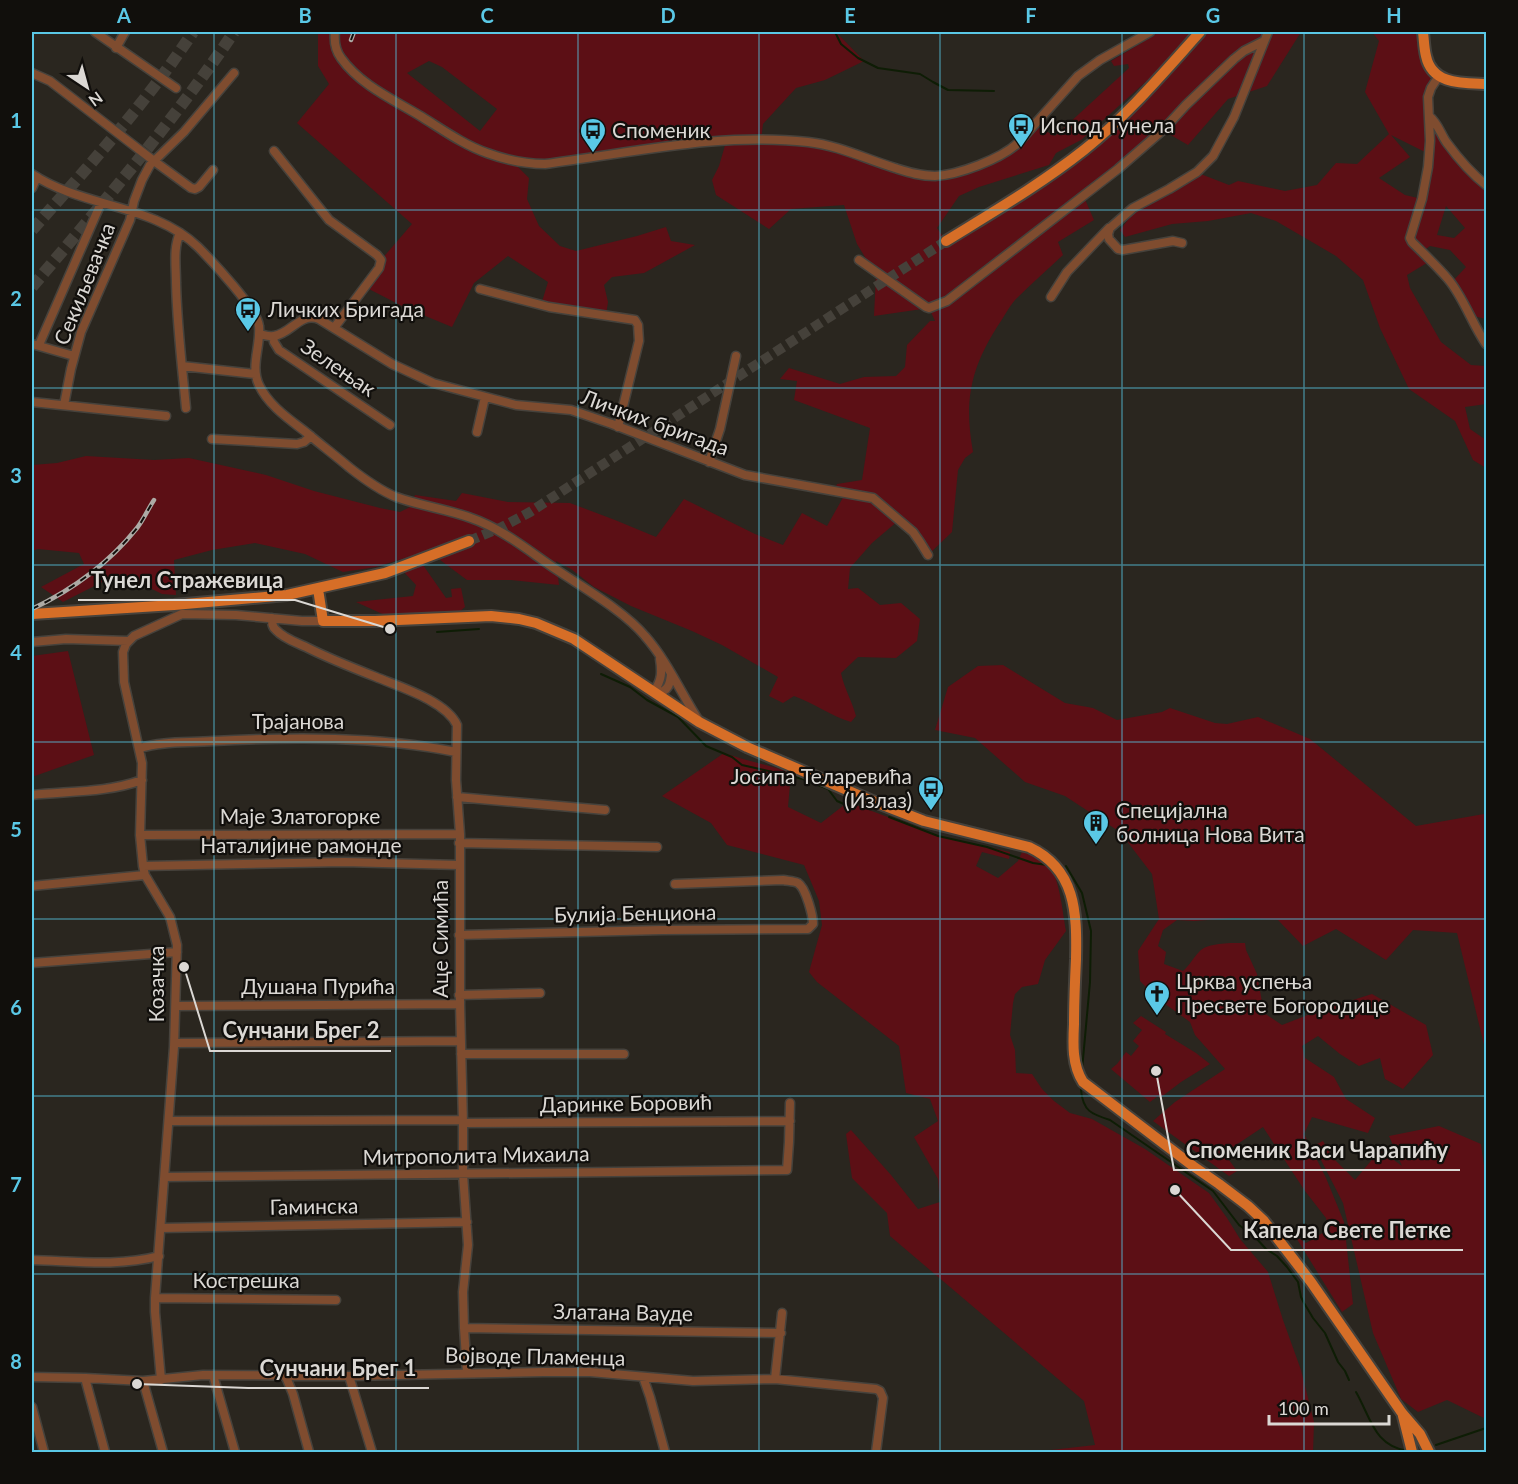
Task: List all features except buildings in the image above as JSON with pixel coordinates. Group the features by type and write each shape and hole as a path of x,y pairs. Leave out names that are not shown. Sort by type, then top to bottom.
{"main road":[{"path":"946,241 1033,188 1086,149 1156,82 1200,32"},
{"path":"1423,32 1428,62 1438,76 1450,82 1486,84"},
{"path":"32,614 268,597 318,589 386,573 469,541"},
{"path":"318,589 323,621 474,616 506,617 548,627 574,639 699,722 747,747 924,821 1029,847 1049,859 1059,870 1070,890 1075,911 1073,1044 1075,1063 1080,1078 1091,1090 1219,1184 1264,1221 1311,1282 1402,1413 1420,1434 1429,1452"},
{"path":"1402,1413 1412,1452"}],"street":[{"path":"94,32 176,88"},
{"path":"117,48 125,32"},
{"path":"335,32 334,39 338,53 364,81 456,138 484,152 513,162 545,164 681,145 744,140 797,141 842,150 915,175 935,176 957,172 1011,150 1078,76 1100,60 1149,32"},
{"path":"1051,297 1067,272 1110,228 1133,208 1197,172 1213,156 1234,117 1268,32"},
{"path":"859,260 926,307 947,301 1118,170 1163,130 1233,59 1264,41"},
{"path":"32,73 50,81 191,188 199,187 213,170"},
{"name":"Секиљевачка","path":"64,405 74,356 88,315 133,212 134,201 147,170 184,132 234,73"},
{"path":"1438,76 1428,97 1430,141 1428,167 1422,199 1410,238 1448,279 1486,344"},
{"path":"1429,116 1446,142 1486,185"},
{"path":"274,151 329,220 381,260 379,268 334,328"},
{"path":"32,188 34,176 58,188 101,204 163,223 199,248 252,310 259,323 255,374 262,390 282,413 379,488 396,496 471,518 519,543 630,621 646,637 659,656 699,722"},
{"path":"74,356 35,344 101,204"},
{"path":"1110,228 1109,239 1118,249 1131,249 1173,241 1182,243"},
{"path":"180,233 175,262 177,317 186,408"},
{"path":"480,289 549,308 635,320 638,325 639,341 618,426"},
{"name":"Личких бригада","path":"273,337 309,317 319,319 405,371 433,383 516,405 543,409 566,409 618,426 745,475 873,498 912,532 927,555"},
{"path":"259,334 273,337"},
{"name":"Зелењак","path":"273,337 279,350 390,425"},
{"path":"709,462 720,429 736,356"},
{"path":"182,366 255,374"},
{"path":"477,432 485,397"},
{"path":"32,402 166,416"},
{"path":"212,439 297,444 311,436"},
{"path":"32,642 66,639 128,641 182,614 323,621"},
{"name":"Аце Симића","path":"272,618 274,629 294,641 424,697 449,713 457,725 461,1054 468,1245 463,1292 467,1373"},
{"name":"Козачка","path":"128,641 123,652 123,670 142,763 140,835 144,871 170,917 177,952 175,1043 155,1298 161,1380"},
{"path":"656,692 662,675 659,656"},
{"path":"656,692 667,688 671,674"},
{"name":"Трајанова","path":"140,748 172,744 317,737 429,747 456,752"},
{"path":"32,795 104,790 142,780"},
{"path":"457,797 605,810"},
{"name":"Маје Златогорке","path":"140,835 460,839 657,847"},
{"name":"Наталијине рамонде","path":"32,886 144,871 344,862 459,865"},
{"name":"Булија Бенциона","path":"459,935 808,929 813,924 803,889 796,883 783,880 675,884"},
{"path":"32,963 177,952"},
{"name":"Душана Пурића","path":"176,1006 460,999 540,993"},
{"path":"175,1043 461,1041"},
{"path":"461,1054 624,1054"},
{"path":"790,1103 790,1121"},
{"name":"Даринке Боровић","path":"169,1121 790,1121"},
{"name":"Митрополита Михаила","path":"165,1177 787,1170 790,1121"},
{"name":"Гаминска","path":"161,1228 467,1222"},
{"path":"32,1260 121,1262 146,1260 159,1256"},
{"name":"Кострешка","path":"155,1298 336,1300"},
{"path":"775,1379 782,1313"},
{"name":"Златана Вауде","path":"464,1328 780,1333"},
{"name":"Војводе Пламенца","path":"32,1377 143,1381 213,1375 349,1377 590,1372 693,1381 775,1379 880,1391 883,1398 876,1452"},
{"path":"213,1375 235,1452"},
{"path":"286,1377 309,1452"},
{"path":"349,1377 372,1452"},
{"name":"Војводе Пламенца","path":"642,1377 650,1397 664,1450"},
{"path":"85,1378 105,1452"},
{"path":"143,1381 162,1452"},
{"path":"32,1407 44,1452"}],"shaded area":[{"path":"318,32 836,32 864,61 825,80 796,88 763,124 761,140 797,141 935,176 1001,156 1027,133 1040,128 1055,136 1129,68 1128,64 1114,66 1111,61 1157,32 1192,32 1151,77 1081,140 1056,153 1049,165 979,187 959,196 937,228 946,241 1086,149 1200,32 1301,32 1267,86 1228,99 1188,145 1162,130 1084,197 1094,220 1058,242 1063,255 1010,306 988,343 975,372 969,417 973,452 965,458 958,470 952,532 928,555 899,520 872,543 850,568 848,589 858,588 880,605 901,603 920,619 917,641 896,658 858,657 841,673 856,716 851,722 794,696 783,703 769,696 778,677 722,645 631,606 594,587 571,569 556,561 559,585 511,580 467,580 428,551 376,567 343,572 305,554 255,543 212,550 174,560 176,595 162,594 150,588 110,578 63,602 41,587 84,564 79,553 38,549 32,551 32,465 57,463 86,456 154,460 189,458 266,475 314,491 400,512 410,507 415,495 456,501 462,493 508,502 570,503 656,537 684,499 755,534 783,545 802,513 827,526 845,494 834,492 837,484 862,480 870,428 794,400 797,381 780,379 789,368 840,384 864,377 896,376 905,367 907,345 930,321 935,321 929,308 874,316 876,275 857,244 844,205 791,209 769,229 716,195 712,180 726,142 589,158 514,163 529,178 527,199 539,226 560,246 576,251 666,227 671,241 695,245 644,273 612,277 604,285 608,302 606,315 541,305 548,282 508,256 474,283 452,327 406,308 365,287 381,260 412,224 297,123 329,84 318,66","holes":["429,61 442,67 497,109 480,131 407,73"]},
{"path":"1372,32 1419,32 1431,68 1429,117 1486,185 1486,319 1469,315 1451,283 1466,267 1450,250 1430,246 1422,252 1430,261 1407,275 1410,288 1441,342 1471,365 1486,366 1486,404 1465,407 1470,429 1486,440 1486,468 1473,460 1455,421 1409,389 1380,328 1363,280 1336,256 1276,221 1251,213 1208,221 1172,224 1125,237 1120,230 1135,211 1198,173 1229,185 1238,181 1285,191 1317,185 1336,163 1357,164 1389,134 1365,92 1379,41","holes":["1391,135 1429,154 1422,199 1405,195 1379,178 1410,157","1446,206 1465,228 1454,238 1437,235"]},
{"path":"423,565 446,598 452,597 451,589 461,588 465,607 459,612 389,617 356,602 413,596 416,585 402,570"},
{"path":"68,651 94,755 32,777 32,656"},
{"path":"1003,665 1065,703 1093,708 1117,720 1162,712 1170,708 1215,723 1227,724 1258,717 1310,739 1416,826 1484,814 1486,810 1486,1053 1457,933 1413,930 1386,960 1336,929 1303,946 1278,920 1234,918 1177,920 1163,930 1158,946 1166,952 1164,964 1183,971 1199,952 1208,946 1245,943 1257,974 1264,1013 1282,1025 1372,994 1426,1025 1433,1055 1403,1089 1385,1079 1380,1058 1359,1066 1318,1036 1302,1046 1305,1058 1334,1077 1346,1099 1375,1118 1368,1133 1312,1117 1304,1134 1326,1178 1344,1222 1353,1304 1342,1312 1295,1236 1306,1243 1329,1229 1326,1218 1305,1191 1263,1127 1224,1153 1237,1171 1229,1176 1153,1121 1175,1102 1225,1069 1195,1035 1190,1022 1157,998 1140,981 1138,951 1159,919 1152,874 1120,832 1065,796 1025,782 975,738 935,730 948,687 978,666"},
{"path":"724,753 791,773 788,807 821,823 848,802 938,836 1010,852 1009,859 982,852 976,866 998,878 1018,861 1022,852 1042,861 1051,869 1059,890 1066,931 1045,960 1038,984 1022,987 1015,994 1010,1035 1015,1050 1016,1073 1032,1074 1042,1089 1070,1113 1092,1119 1145,1149 1209,1193 1240,1239 1268,1272 1301,1370 1314,1422 1313,1452 1041,1452 1095,1445 1084,1401 890,1236 887,1213 852,1178 846,1134 851,1130 918,1209 940,1202 938,1179 914,1137 938,1121 930,1099 906,1093 899,1046 817,982 809,972 822,925 819,901 804,865 727,845 711,823 662,796"},
{"path":"1141,1016 1210,1064 1160,1098 1158,1096 1150,1102 1111,1069 1126,1052 1131,1056 1139,1046 1133,1041 1142,1030 1133,1023"},
{"path":"1439,1126 1481,1144 1486,1180 1486,1419 1447,1400 1418,1412 1401,1399 1373,1333 1343,1203 1320,1158 1317,1144 1323,1141 1333,1158 1355,1180 1380,1150 1402,1166 1389,1136"}],"waterway":[{"path":"835,32 841,44 858,58 878,68 920,74 948,90 994,91"},
{"path":"437,632 479,629"},
{"path":"601,674 630,687 647,700 678,717 706,746 732,757 742,765 803,779 828,789 837,801 853,808"},
{"path":"889,817 938,836 987,847 1033,863 1047,865"},
{"path":"1066,866 1082,893 1091,931 1090,982 1082,1070"},
{"path":"1081,1090 1084,1103 1089,1111 1110,1120 1213,1191 1239,1225 1277,1256 1298,1282 1304,1303 1325,1333 1349,1380"},
{"path":"1356,1392 1370,1421 1381,1437 1397,1448 1408,1451"},
{"path":"1436,1445 1486,1428"}],"tunnel":[{"path":"32,230 136,109 193,32"},
{"path":"32,287 162,130 234,32"},
{"path":"469,541 530,512 946,241"}],"railway":[{"path":"351,40 354,32"},
{"path":"32,609 61,593 102,564 137,528 154,500"}],"place":[{"name":"Испод Тунела","path":"1021,149"},
{"name":"Споменик","path":"593,154"},
{"name":"Личких Бригада","path":"248,333"},
{"name":"Тунел Стражевица","path":"390,629"},
{"name":"Јосипа Теларевића (Излаз)","path":"931,812"},
{"name":"Специјална болница Нова Вита","path":"1096,846"},
{"name":"Сунчани Брег 2","path":"184,967"},
{"name":"Црква успења Пресвете Богородице","path":"1157,1017"},
{"name":"Споменик Васи Чарапићу","path":"1156,1071"},
{"name":"Капела Свете Петке","path":"1175,1190"},
{"name":"Сунчани Брег 1","path":"137,1384"}]}
